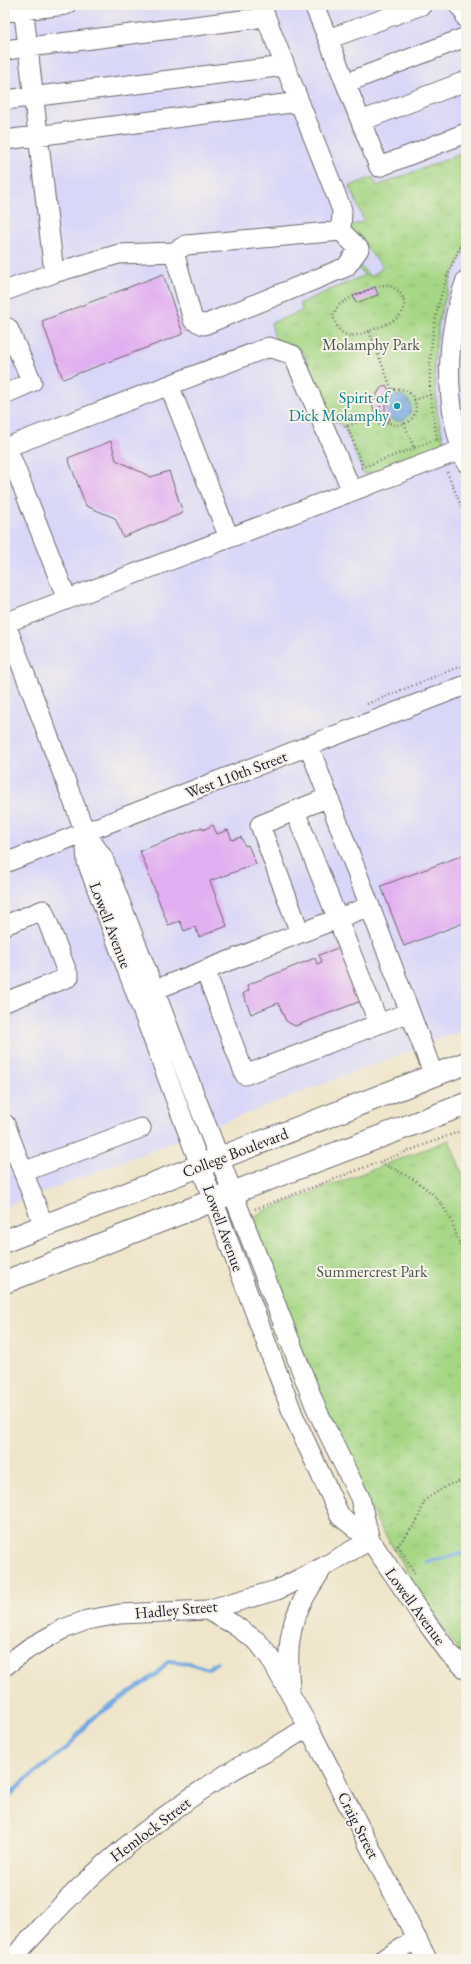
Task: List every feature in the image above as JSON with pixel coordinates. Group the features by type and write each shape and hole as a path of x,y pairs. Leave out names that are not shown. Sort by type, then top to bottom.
{"main road":[{"name":"College Boulevard","path":"5,1241 466,1063"},
{"path":"5,1282 223,1196 466,1104"}],"street":[{"path":"5,12 23,8 66,5"},
{"path":"314,5 379,166 466,133"},
{"path":"328,40 422,5"},
{"path":"458,5 464,11 466,18"},
{"path":"23,8 54,273"},
{"path":"5,50 264,11 342,210 341,231"},
{"path":"346,83 466,37"},
{"path":"5,100 285,66"},
{"path":"361,121 466,81"},
{"path":"5,140 299,102"},
{"path":"5,291 54,273 118,254 174,252 186,245 341,231 360,249 346,267 204,325 192,320 174,252"},
{"path":"5,622 442,457 464,453 457,437 451,404 449,371 451,334 459,299 466,280"},
{"path":"5,329 8,328 32,382 5,394"},
{"path":"67,599 6,448 269,347 293,355 352,491"},
{"path":"169,385 229,538"},
{"name":"Lowell Avenue","path":"5,622 85,832 102,858 154,990 210,1162"},
{"name":"West 110th Street","path":"5,863 466,685"},
{"path":"309,746 434,1076"},
{"path":"300,933 260,825 328,797"},
{"path":"295,810 336,919 379,1024"},
{"name":"Lowell Avenue","path":"85,832 87,862 223,1196 316,1408 360,1498 370,1540"},
{"path":"154,990 370,906"},
{"path":"5,925 43,910 69,977 5,1002"},
{"path":"205,970 245,1075 410,1012"},
{"path":"5,1124 44,1226"},
{"path":"23,1172 141,1128"},
{"name":"Lowell Avenue","path":"223,1196 294,1417 340,1516 370,1540 449,1653 466,1669"},
{"name":"Hadley Street","path":"5,1666 29,1648 63,1628 87,1620 120,1614 207,1610 277,1590 323,1567 370,1540"},
{"name":"Craig Street","path":"290,1692 288,1656 291,1632 298,1610 323,1567"},
{"name":"Craig Street","path":"207,1610 233,1624 258,1642 270,1658 308,1726 427,1959"},
{"name":"Hemlock Street","path":"13,1959 64,1902 106,1863 147,1829 215,1781 289,1740 308,1726"},
{"path":"384,1959 417,1939"}],"path":[{"path":"387,285 398,290 404,306 400,316 394,321 369,331 355,336 347,335 340,331 333,316 336,308 347,299 377,287 387,285"},
{"path":"369,331 392,390"},
{"path":"398,389 408,392 414,400 415,412 412,417 404,423 397,425 391,423 382,414 381,404 383,398 392,390 398,389"},
{"path":"414,400 430,395 437,439 442,457 466,518"},
{"path":"382,414 346,427 362,467 437,439"},
{"path":"404,423 414,448"},
{"path":"366,704 466,664"},
{"path":"253,1210 380,1163 466,1129"},
{"path":"380,1163 406,1174 432,1194 450,1219 466,1264"},
{"path":"384,1562 416,1523 425,1500 448,1485 466,1479"}],"shaded area":[{"path":"5,5 466,5 466,1029 5,1207"}],"green space":[{"name":"Molamphy Park","path":"466,152 466,247 452,276 439,320 434,364 437,412 444,442 440,448 371,474 364,474 344,426 330,419 303,351 275,339 271,323 302,311 300,303 365,275 355,266 357,263 371,277 383,267 348,227 364,221 350,186 373,177 377,186"},
{"name":"Summercrest Park","path":"449,1140 466,1183 466,1654 460,1652 453,1643 414,1583 377,1521 349,1466 324,1413 252,1218 262,1212"}],"water":[{"path":"398,395 407,399 411,408 407,417 398,421 389,417 385,408 389,399"}],"building":[{"path":"163,274 183,334 63,379 42,321"},
{"path":"375,287 378,295 356,303 353,296"},
{"path":"386,385 392,396 385,403 385,410 390,419 382,428 377,422 372,403 380,389"},
{"path":"111,441 116,460 151,477 169,471 183,513 123,537 115,518 86,506 68,458"},
{"path":"213,825 217,834 228,830 232,840 241,837 245,846 248,845 256,864 210,881 227,926 199,937 195,927 184,931 180,921 168,925 140,851 202,827 203,830"},
{"path":"466,854 466,922 404,946 381,886"},
{"path":"343,946 364,1000 295,1026 286,1021 278,1003 251,1014 243,994 249,990 247,985 315,958 317,964 322,962 319,955"}],"waterway":[{"path":"427,1562 466,1553"},
{"path":"5,1800 23,1782 68,1747 89,1721 158,1673 168,1661 189,1663 208,1669 217,1662"}],"place":[{"name":"Spirit of Dick Molamphy","path":"397,406"}]}
